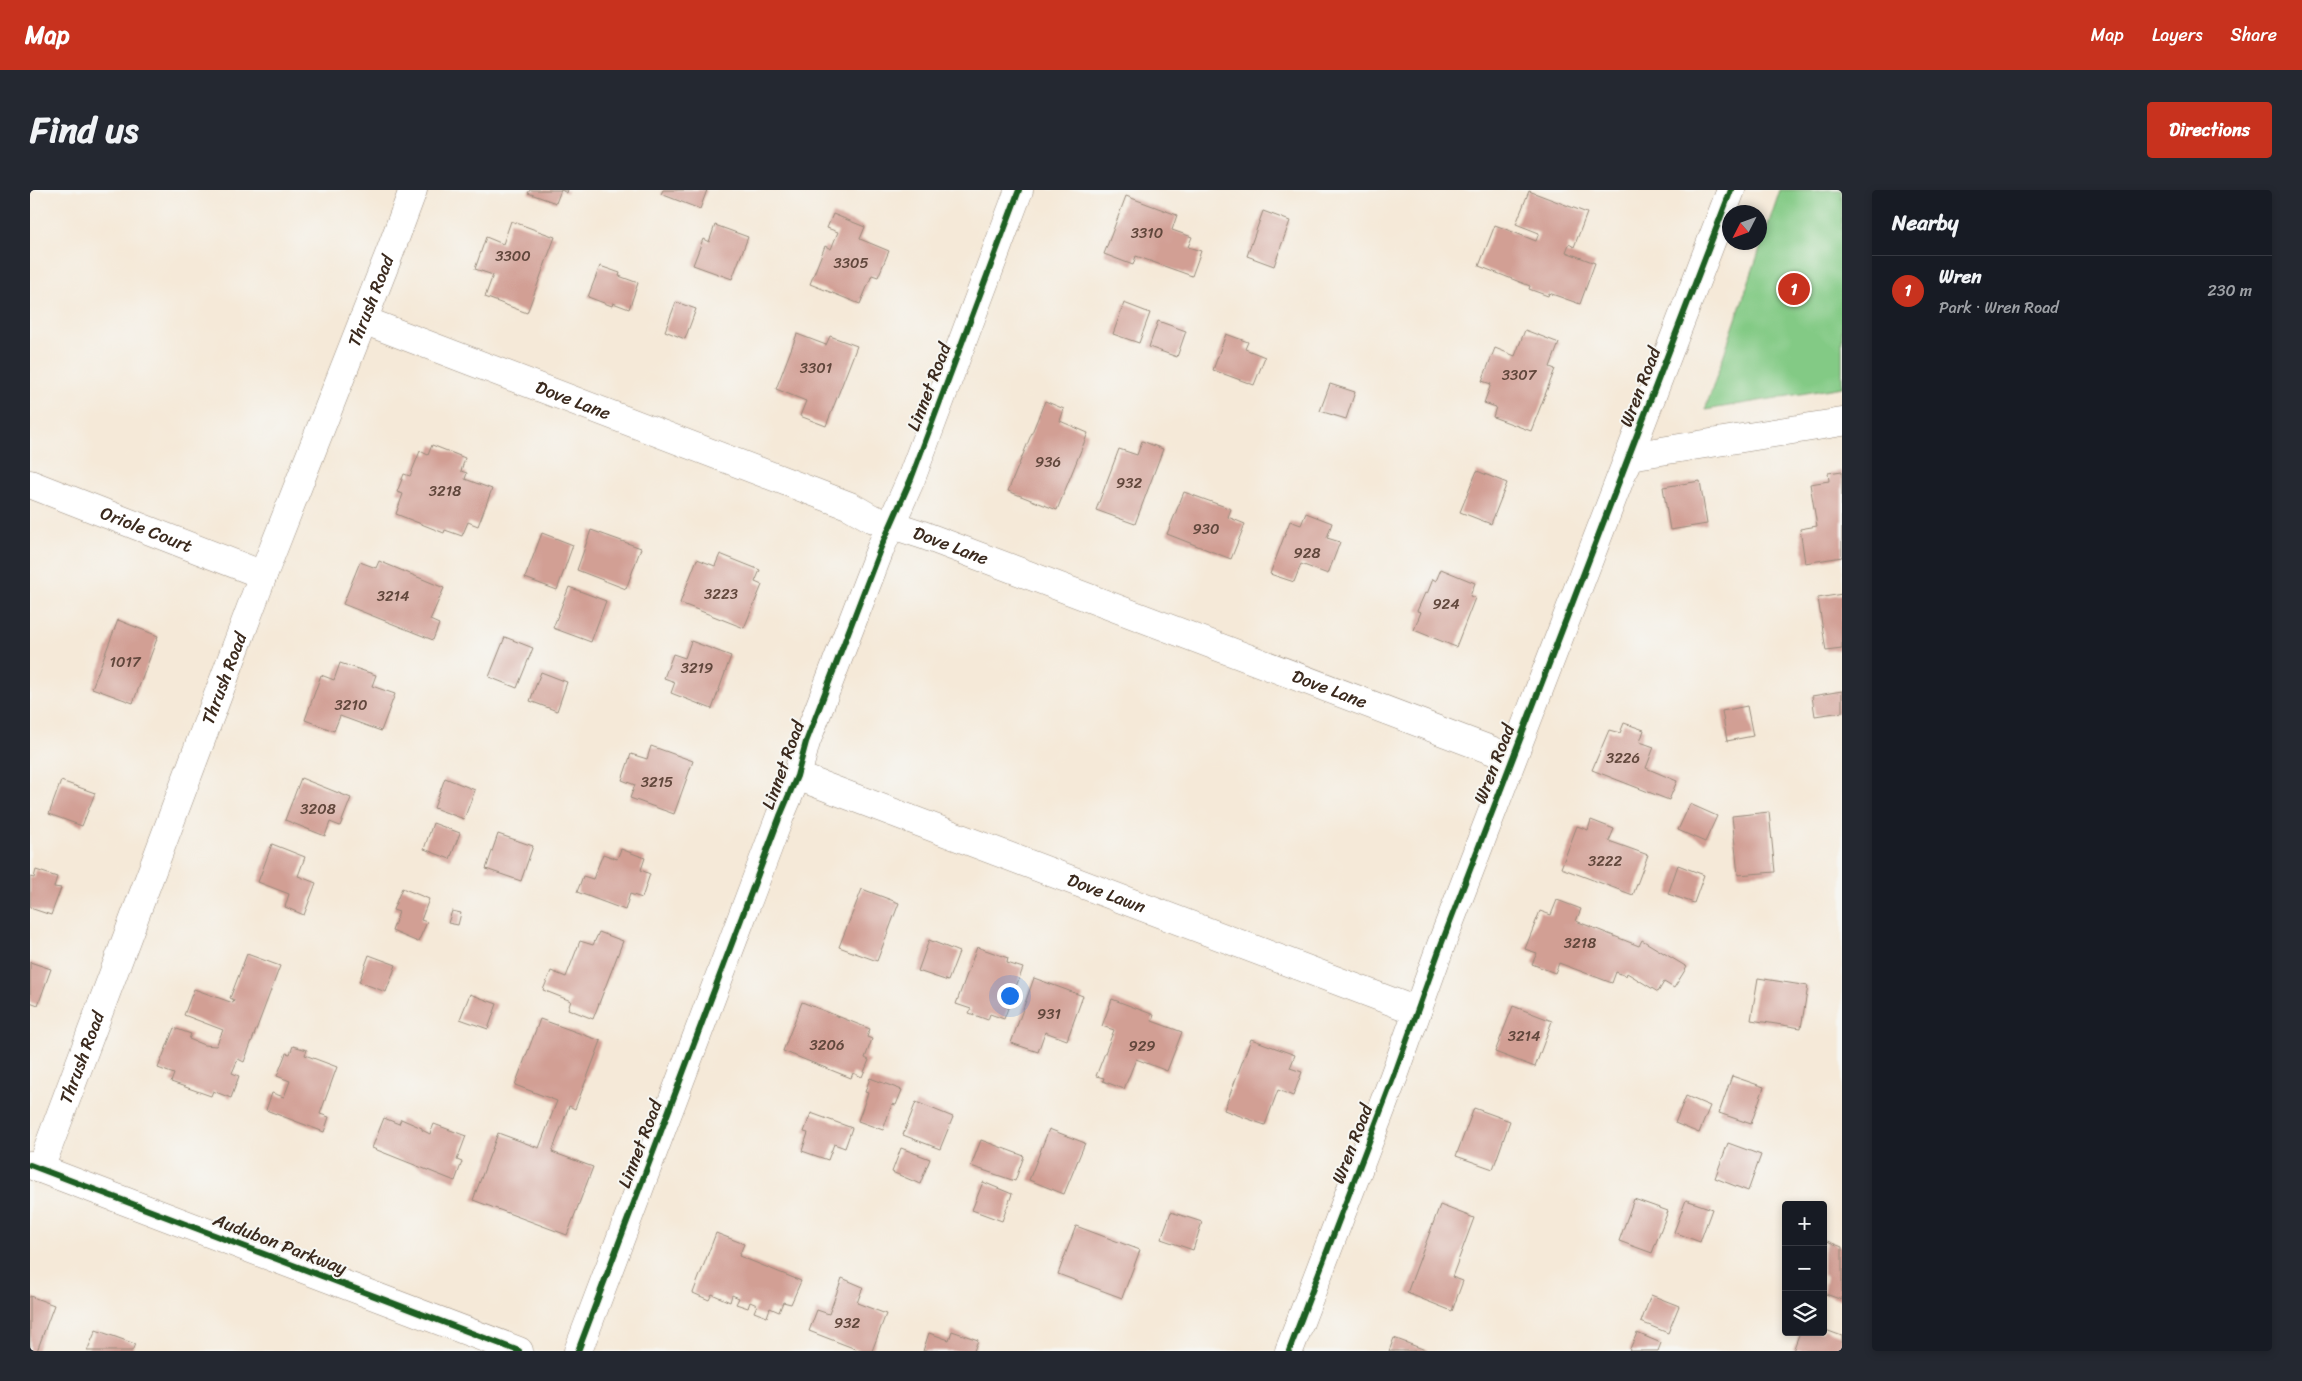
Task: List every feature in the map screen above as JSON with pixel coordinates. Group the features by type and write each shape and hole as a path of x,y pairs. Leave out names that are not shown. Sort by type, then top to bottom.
{"street":[{"name":"Thrush Road","path":"35,1167 413,190"},
{"name":"Linnet Road","path":"578,1351 776,825 797,776 806,742 891,525 911,479 1019,190"},
{"name":"Wren Road","path":"1290,1351 1512,758 1731,190"},
{"name":"Dove Lane","path":"363,320 850,506 871,518 923,535 1512,758"},
{"path":"1630,456 1842,422"},
{"name":"Oriole Court","path":"30,484 263,575"},
{"name":"Dove Lawn","path":"797,776 1417,1011"},
{"name":"Audubon Parkway","path":"35,1167 519,1351"}],"green space":[{"path":"1780,190 1842,190 1842,387 1705,410 1760,250 1767,250 1767,228"}],"building":[{"path":"530,190 561,190 556,203 528,193"},
{"path":"663,190 707,190 700,209 661,194"},
{"path":"1529,191 1587,213 1574,247 1569,244 1566,252 1595,263 1580,304 1549,293 1548,296 1529,289 1530,286 1479,266 1495,225 1536,241 1539,233 1516,224"},
{"path":"1126,196 1177,215 1172,230 1192,237 1188,247 1201,251 1192,276 1136,256 1133,265 1104,254"},
{"path":"1263,211 1290,221 1274,266 1247,256"},
{"path":"833,214 865,227 860,239 889,251 878,277 872,275 860,304 810,284 825,246 831,249 838,232 827,228"},
{"path":"511,221 555,237 527,313 485,297 493,275 475,269 486,237 503,244"},
{"path":"715,225 748,237 732,279 693,265 703,239 709,242"},
{"path":"600,266 620,273 619,276 638,283 629,309 613,303 612,306 588,297"},
{"path":"676,302 696,309 685,339 665,331"},
{"path":"1124,303 1150,313 1139,343 1113,334"},
{"path":"1158,321 1186,331 1177,357 1149,347"},
{"path":"1525,330 1559,343 1550,367 1555,369 1531,431 1493,417 1496,407 1484,403 1491,384 1482,381 1495,348 1515,356"},
{"path":"797,334 826,345 830,336 857,346 826,426 800,416 806,401 776,389"},
{"path":"1226,334 1248,342 1245,349 1265,357 1254,385 1213,370"},
{"path":"1330,384 1355,392 1346,419 1320,411"},
{"path":"1045,401 1064,409 1060,421 1088,433 1057,510 1008,491"},
{"path":"1142,441 1163,449 1135,524 1096,510 1119,449 1137,455"},
{"path":"432,445 465,458 461,471 467,473 465,479 492,489 478,526 468,522 462,536 445,530 444,533 396,514 403,494 397,492 404,474 410,476 420,451 428,455"},
{"path":"1477,471 1507,483 1491,524 1460,512"},
{"path":"1842,471 1842,557 1805,563 1800,529 1817,526 1810,484 1829,481 1828,473"},
{"path":"1700,481 1707,524 1670,530 1663,487"},
{"path":"1184,492 1231,509 1228,517 1245,524 1231,559 1167,534"},
{"path":"1306,513 1332,523 1327,538 1340,542 1328,574 1301,564 1294,582 1270,574 1290,521 1301,525"},
{"path":"591,530 641,548 626,589 577,570"},
{"path":"542,533 573,545 557,590 525,578"},
{"path":"720,554 760,570 755,582 762,585 744,628 680,603 697,559 715,566"},
{"path":"379,561 444,588 430,620 439,624 433,640 343,604 360,562 376,568"},
{"path":"1441,569 1475,583 1470,596 1475,598 1456,647 1414,630 1421,612 1417,611 1433,579 1436,581"},
{"path":"569,587 606,601 591,642 553,628"},
{"path":"1842,594 1842,649 1826,651 1818,598"},
{"path":"118,620 158,636 133,703 92,688"},
{"path":"505,637 533,648 517,688 489,677"},
{"path":"691,641 731,656 712,709 671,693 675,682 664,678 673,654 685,658"},
{"path":"340,663 376,675 372,686 395,694 381,731 340,716 334,731 305,720 321,675 334,680"},
{"path":"541,672 567,682 557,711 530,701"},
{"path":"1842,691 1842,712 1815,716 1812,696"},
{"path":"1747,706 1753,736 1727,741 1722,711"},
{"path":"1624,723 1644,730 1640,742 1654,747 1646,768 1677,781 1669,800 1592,770 1609,730 1620,733"},
{"path":"651,746 693,761 674,814 630,798 635,785 622,780 631,754 647,759"},
{"path":"301,778 351,798 340,826 330,822 325,836 285,820"},
{"path":"445,778 475,790 464,819 434,808"},
{"path":"61,781 95,793 82,826 49,814"},
{"path":"1690,804 1717,816 1705,842 1678,830"},
{"path":"1769,812 1775,872 1738,875 1732,816"},
{"path":"1591,820 1614,829 1609,841 1648,855 1633,895 1561,868 1577,826 1588,830"},
{"path":"433,823 460,833 450,859 424,849"},
{"path":"498,834 533,846 521,881 486,869"},
{"path":"272,844 305,857 298,876 316,883 304,915 285,907 289,894 258,882"},
{"path":"621,849 645,858 641,870 650,874 642,898 630,894 625,910 577,892 583,876 593,879 603,854 617,859"},
{"path":"1678,865 1704,875 1694,903 1668,894"},
{"path":"36,870 57,877 54,887 61,888 51,915 30,908 30,877 34,878"},
{"path":"402,888 429,899 421,920 427,922 418,942 392,931 399,912 393,910"},
{"path":"862,889 899,903 877,961 839,947"},
{"path":"1557,900 1581,909 1576,921 1639,946 1642,940 1687,967 1674,988 1664,982 1658,992 1627,973 1626,976 1616,972 1612,983 1559,963 1555,973 1532,964 1537,953 1525,949 1540,911 1551,915"},
{"path":"452,911 461,913 458,925 448,923"},
{"path":"599,932 623,941 593,1019 568,1009 571,1001 543,990 551,971 566,977 580,941 593,945"},
{"path":"929,940 959,952 948,981 918,971"},
{"path":"977,947 1008,958 1007,963 1023,968 1004,1019 990,1014 988,1020 969,1013 971,1009 956,1004"},
{"path":"247,954 280,966 244,1062 238,1059 232,1073 239,1076 231,1098 213,1091 211,1096 171,1082 174,1074 158,1068 174,1028 191,1034 189,1039 204,1045 216,1046 223,1030 184,1015 194,989 233,1003 234,1000 230,998"},
{"path":"369,955 396,965 386,992 359,982"},
{"path":"30,962 51,969 38,1005 30,1002"},
{"path":"1034,978 1083,996 1067,1040 1045,1032 1038,1052 1011,1043"},
{"path":"1758,978 1808,986 1801,1028 1751,1020"},
{"path":"470,994 497,1004 488,1029 460,1019"},
{"path":"1112,999 1154,1015 1152,1021 1182,1032 1167,1071 1136,1059 1124,1089 1103,1081 1104,1078 1096,1076 1114,1030 1102,1026"},
{"path":"802,1002 870,1029 867,1037 872,1039 865,1058 869,1060 862,1077 853,1073 851,1078 783,1051"},
{"path":"1513,1006 1552,1021 1535,1067 1495,1052"},
{"path":"540,1019 601,1041 575,1109 569,1106 552,1152 593,1167 567,1235 473,1200 498,1133 539,1148 557,1101 515,1085"},
{"path":"1251,1039 1295,1055 1290,1068 1302,1072 1293,1096 1278,1090 1265,1125 1224,1110"},
{"path":"293,1046 307,1050 305,1055 337,1067 320,1114 329,1117 324,1132 266,1110 272,1093 284,1097 290,1081 277,1076 286,1053 290,1054"},
{"path":"1732,1076 1764,1087 1751,1124 1719,1113"},
{"path":"870,1078 902,1090 896,1105 892,1104 883,1130 858,1121 868,1093 865,1092"},
{"path":"1686,1096 1710,1106 1699,1133 1675,1123"},
{"path":"916,1102 953,1117 940,1149 903,1135"},
{"path":"1474,1108 1510,1121 1493,1169 1456,1156"},
{"path":"811,1113 852,1128 845,1148 834,1144 828,1160 802,1151 808,1133 804,1132"},
{"path":"384,1118 399,1124 401,1119 422,1128 422,1130 430,1134 434,1124 466,1136 457,1160 462,1162 455,1181 372,1148"},
{"path":"1049,1129 1085,1143 1064,1194 1029,1180"},
{"path":"981,1140 1024,1156 1015,1181 971,1166"},
{"path":"1728,1143 1761,1155 1748,1191 1715,1178"},
{"path":"901,1148 930,1159 920,1184 892,1172"},
{"path":"983,1182 1012,1194 1002,1221 972,1210"},
{"path":"1634,1199 1668,1211 1652,1253 1619,1241"},
{"path":"1686,1200 1712,1209 1700,1242 1674,1232"},
{"path":"1440,1205 1474,1218 1452,1277 1463,1281 1452,1311 1407,1293"},
{"path":"1171,1212 1202,1222 1193,1250 1161,1239"},
{"path":"1076,1226 1140,1250 1122,1298 1058,1274"},
{"path":"716,1233 744,1244 739,1256 801,1281 791,1304 783,1302 779,1312 770,1308 767,1317 754,1312 757,1305 750,1302 748,1308 736,1304 739,1298 732,1295 730,1302 712,1294 709,1300 693,1293"},
{"path":"1827,1241 1842,1247 1842,1300 1827,1294"},
{"path":"842,1278 863,1287 857,1303 886,1314 872,1351 861,1351 809,1331 817,1310 829,1314"},
{"path":"1651,1295 1679,1306 1668,1333 1641,1322"},
{"path":"30,1296 54,1305 37,1351 30,1351"},
{"path":"96,1330 135,1344 132,1351 87,1351"},
{"path":"1827,1330 1842,1336 1842,1351 1793,1351 1799,1336 1827,1336"},
{"path":"952,1331 978,1340 974,1351 923,1351 929,1333 949,1340"},
{"path":"1637,1333 1661,1343 1658,1351 1629,1351"},
{"path":"1394,1338 1428,1351 1389,1351"}],"cycle path":[{"path":"578,1351 780,816 797,776 806,742 881,547 911,479 1019,190"},
{"path":"1289,1351 1394,1076 1441,945 1731,190"},
{"path":"30,1165 519,1351"}],"place":[{"name":"Wren","path":"1794,289"}]}
